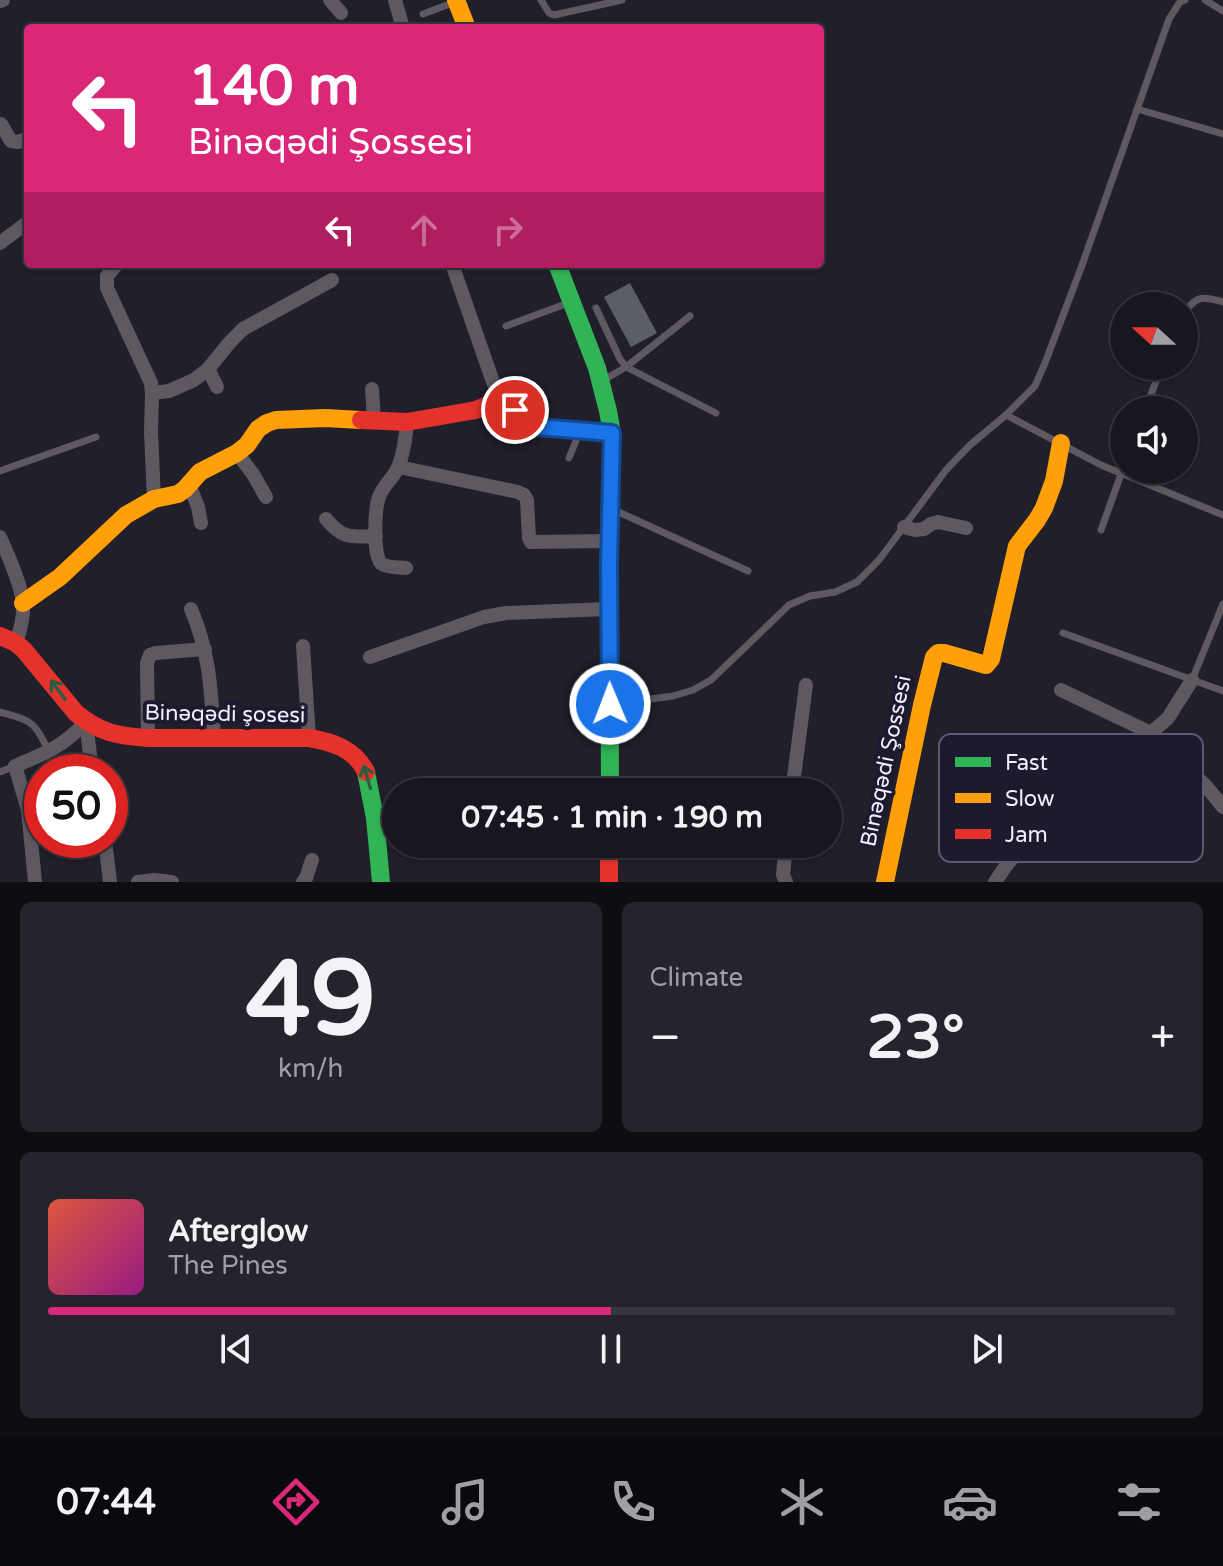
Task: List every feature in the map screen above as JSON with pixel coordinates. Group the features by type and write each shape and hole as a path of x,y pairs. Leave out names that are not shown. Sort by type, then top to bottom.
{"main road":[{"path":"458,0 466,24"},
{"path":"558,268 600,382 612,433 608,609 610,778"},
{"path":"23,603 60,577 126,515 154,499 178,494 200,472 237,453 258,429 276,420 325,418 407,422 476,410 502,399"},
{"name":"Binəqədi Şossesi","path":"885,882 934,657 944,652 978,665 986,665 991,659 1017,546 1043,510 1058,466 1061,443"},
{"name":"Binəqədi şosesi","path":"8,639 34,660 69,705 100,730 148,738 309,738 335,744 350,752 361,761 369,777 381,882"},
{"path":"609,858 609,882"}],"street":[{"path":"330,0 341,13"},
{"path":"395,0 402,24"},
{"path":"1,124 11,141 24,140"},
{"path":"0,243 24,225"},
{"path":"114,268 107,276 107,288 151,383 154,499"},
{"path":"453,268 493,382 502,399 538,427 612,433"},
{"path":"152,393 169,391 194,380 208,369 243,329 332,280"},
{"path":"208,369 217,387"},
{"path":"372,389 374,420"},
{"path":"406,568 380,563 376,558 376,536 378,498 399,467 407,422"},
{"path":"237,453 266,497"},
{"path":"399,467 524,495 531,542 609,541"},
{"path":"189,484 201,523"},
{"path":"326,519 337,532 346,536 376,536"},
{"path":"904,527 924,529 938,522 966,528"},
{"path":"0,537 23,603 21,629 8,639"},
{"path":"191,609 205,649 214,738"},
{"path":"370,657 484,617 506,613 608,609"},
{"path":"303,646 309,738"},
{"path":"148,738 147,663 150,655 205,649"},
{"path":"1061,690 1151,733 1168,718 1192,680"},
{"path":"794,778 806,685"},
{"path":"35,882 28,810 15,766 65,743 86,721"},
{"path":"86,721 90,754"},
{"path":"1203,783 1223,807"},
{"path":"107,858 110,882"},
{"path":"785,858 783,875 786,882"},
{"path":"303,882 312,860"},
{"path":"995,882 1009,862"},
{"path":"138,882 172,882"}],"lane":[{"path":"423,14 458,0"},
{"path":"541,0 549,13 554,15 622,0"},
{"path":"610,704 673,696 693,690 711,680 789,605 810,596 835,592 857,582 879,560 946,470 1035,386 1169,19 1180,2 1185,0"},
{"path":"1205,0 1223,11"},
{"path":"1137,109 1223,134"},
{"path":"1198,300 1207,297 1223,302"},
{"path":"506,326 571,302"},
{"path":"596,308 626,367 716,413"},
{"path":"600,382 626,367 690,316"},
{"path":"1006,415 1110,467"},
{"path":"569,458 580,431"},
{"path":"0,471 96,437"},
{"path":"1101,530 1117,484"},
{"path":"1153,484 1223,515"},
{"path":"610,508 748,571"},
{"path":"1192,680 1223,604"},
{"path":"1063,633 1223,691"},
{"path":"0,712 31,723 49,752"},
{"path":"0,772 15,766"}],"building":[{"path":"630,283 657,333 631,347 604,297"}],"traffic: fast":[{"path":"559,268 597,368 612,433 610,778"},
{"path":"366,772 375,818 381,882"}],"traffic: slow":[{"path":"456,0 465,24"},
{"path":"23,603 60,577 126,515 154,499 178,494 200,472 237,453 267,423 325,418 361,420"},
{"path":"885,882 934,657 944,653 986,665 991,659 1017,546 1044,508 1054,481 1061,443"}],"traffic: jam":[{"path":"361,420 407,422 476,410 502,399"},
{"path":"0,636 24,650 76,713 101,729 148,738 309,738 349,752 366,772"},
{"path":"609,858 609,882"}],"route":[{"path":"515,410 538,427 612,433 608,609 610,704"}]}
